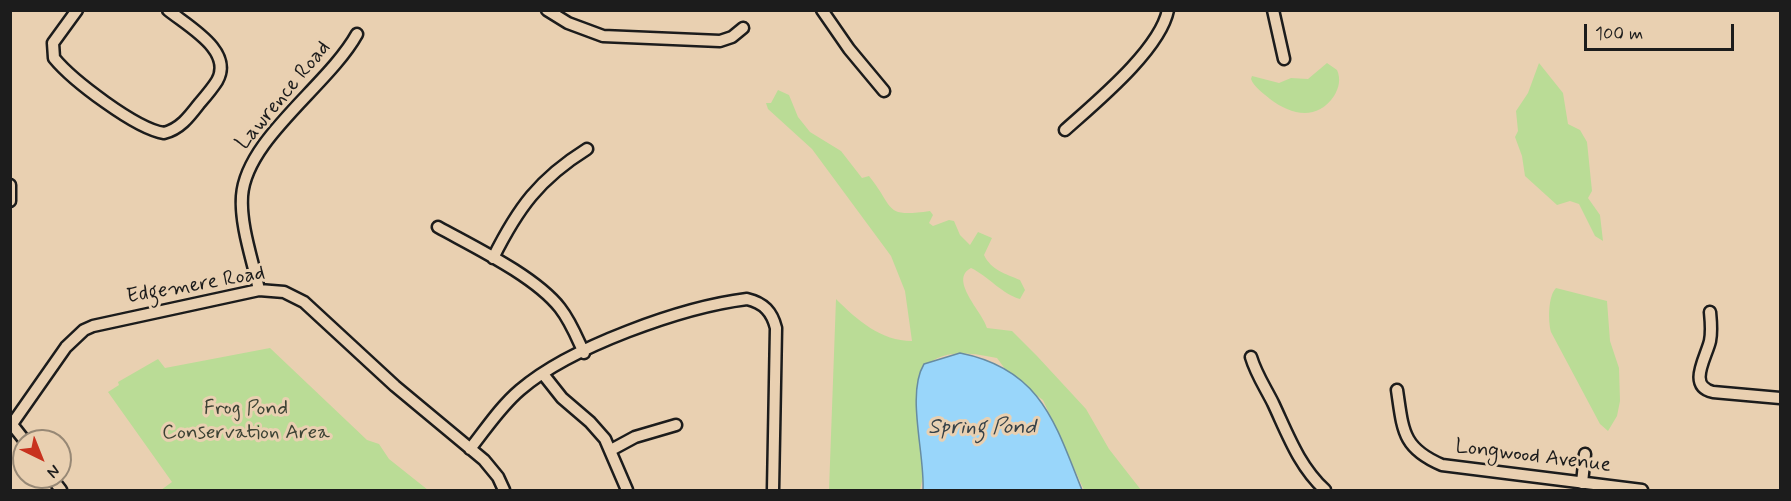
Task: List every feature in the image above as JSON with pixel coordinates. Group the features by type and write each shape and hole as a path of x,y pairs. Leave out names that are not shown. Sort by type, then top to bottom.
{"street":[{"path":"77,10 53,43 54,58 80,82 140,125 164,133 179,127 193,112 217,82 221,64 219,55 213,48 168,10"},
{"path":"547,10 589,32 616,37 720,41 732,38 743,28"},
{"path":"822,10 884,91"},
{"path":"1065,130 1108,91 1147,50 1166,20 1168,10"},
{"path":"1273,10 1284,59"},
{"name":"Lawrence Road","path":"260,290 242,198 249,166 264,143 344,56 357,34"},
{"path":"493,258 515,217 536,188 554,171 588,149"},
{"path":"10,185 10,201"},
{"path":"438,227 493,258 541,290 559,306 584,353"},
{"name":"Edgemere Road","path":"11,425 66,347 84,330 110,322 260,290 284,292 304,302 402,392 470,449 493,471 504,490"},
{"path":"470,449 511,398 543,374 629,331 662,319 747,299 764,306 774,318 777,337 773,490"},
{"path":"1710,312 1711,337 1699,375 1702,387 1713,392 1780,398"},
{"path":"1251,357 1256,374 1278,414 1288,441 1312,478 1325,490"},
{"path":"543,374 562,398 597,429 611,450 627,490"},
{"name":"Longwood Avenue","path":"1397,390 1407,440 1420,454 1429,459 1462,469 1642,490"},
{"path":"611,450 635,437 676,425"},
{"path":"1582,483 1585,454"}],"green space":[{"path":"1327,63 1337,70 1338,87 1327,104 1312,112 1295,112 1286,109 1259,90 1251,79 1252,76 1279,83 1291,78 1308,79"},
{"path":"1539,63 1563,93 1568,124 1580,130 1587,142 1592,191 1588,198 1600,215 1603,241 1595,236 1579,204 1570,201 1557,205 1525,176 1522,156 1515,137 1518,131 1516,111 1528,93"},
{"path":"778,90 789,95 798,117 810,132 841,151 862,178 869,176 892,208 904,213 930,211 933,215 929,223 933,226 949,220 954,221 960,235 970,245 978,232 992,238 984,255 987,260 999,271 1020,280 1025,290 1020,299 1013,297 971,268 965,273 963,280 965,288 987,328 1012,331 1037,356 1086,409 1109,449 1141,490 1084,490 1043,400 1011,377 997,358 957,354 938,358 923,371 924,472 920,490 829,490 836,299 870,328 890,337 912,341 905,291 891,256 812,149 768,109 766,103 771,103"},
{"path":"1556,288 1607,301 1610,341 1619,368 1620,401 1617,416 1608,431 1600,424 1551,332 1549,309 1551,297"},
{"name":"Frog Pond Conservation Area","path":"270,348 367,440 379,444 389,459 428,490 161,490 172,482 108,392 119,385 118,382 158,359 165,368"}],"water":[{"name":"Spring Pond","path":"960,353 987,361 1009,372 1027,386 1053,421 1082,490 923,490 916,408 919,377 924,364"}]}
